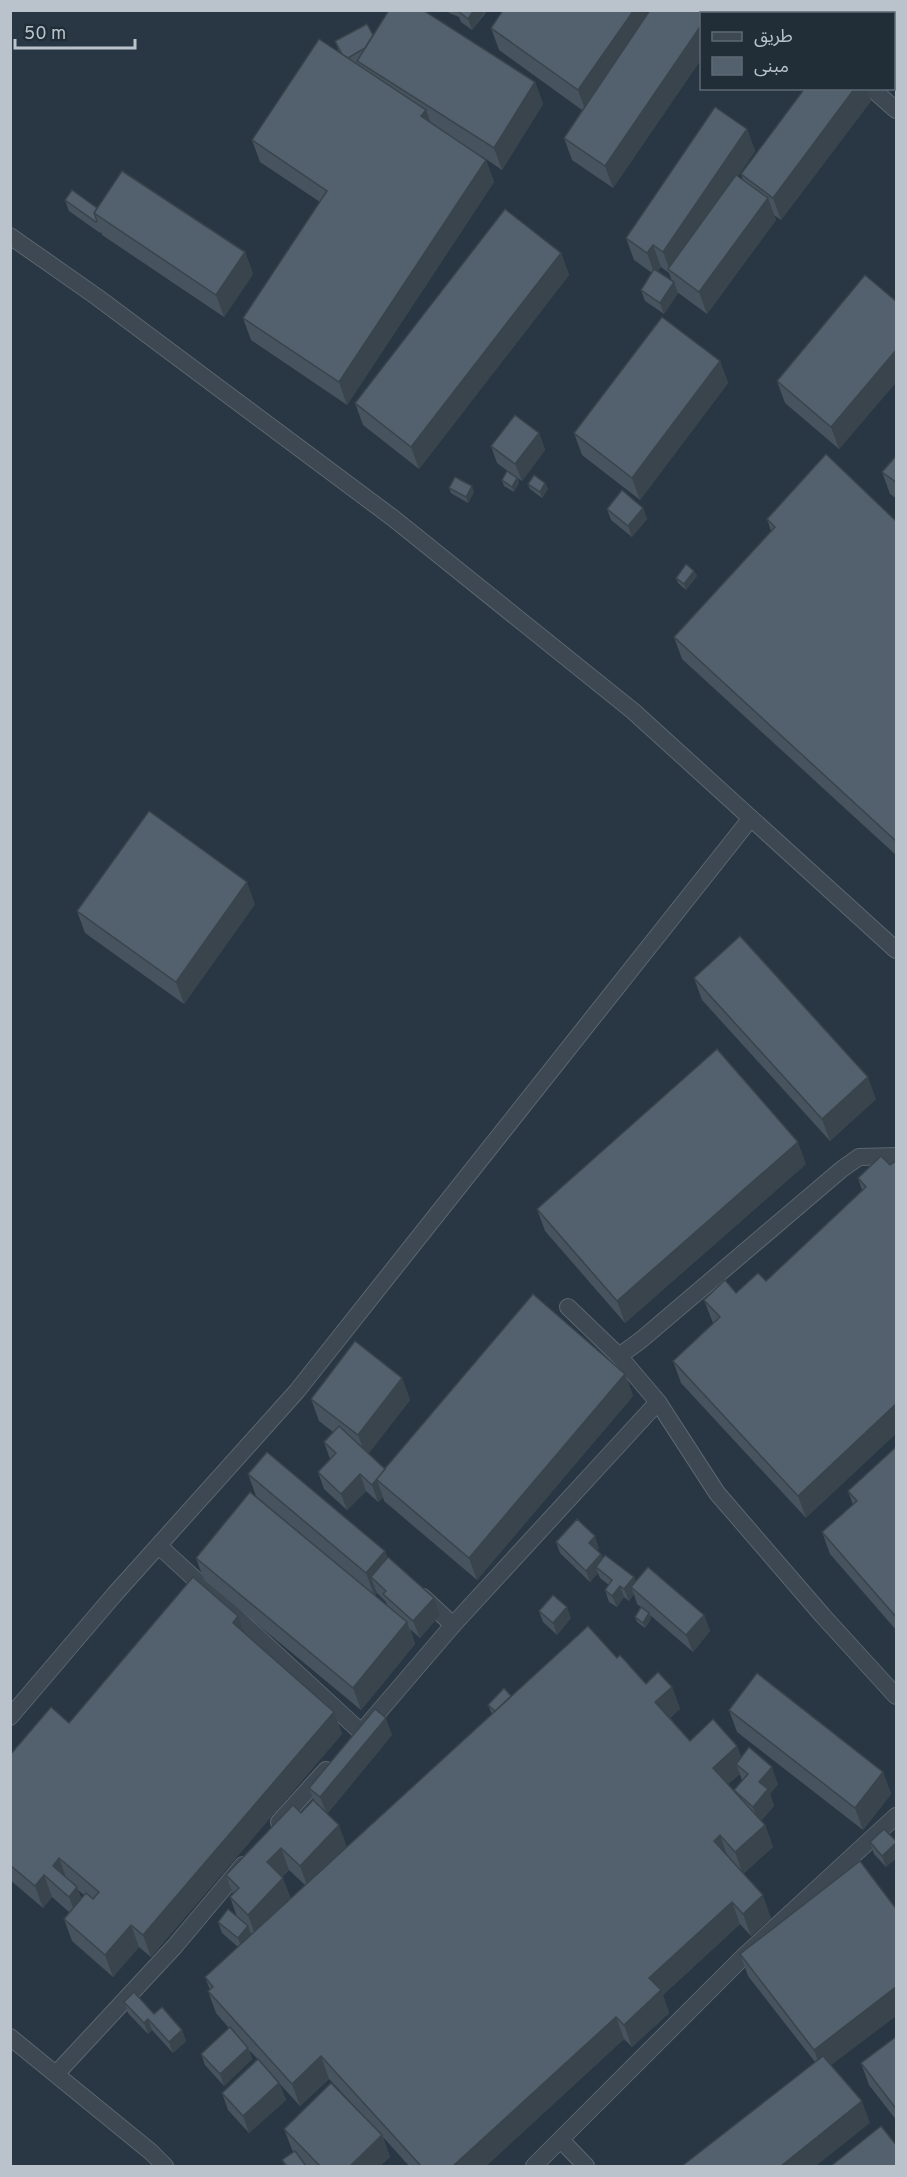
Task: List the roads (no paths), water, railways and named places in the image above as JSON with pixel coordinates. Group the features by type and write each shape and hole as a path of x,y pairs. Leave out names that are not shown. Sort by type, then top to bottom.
{"street":[{"path":"873,90 897,110"},
{"path":"10,237 97,297 393,518 633,711 894,943"},
{"path":"10,1717 114,1595 297,1391 751,818"},
{"path":"619,1356 641,1340 842,1169 859,1157 897,1156"},
{"path":"568,1307 619,1356 658,1402 717,1493 823,1616 897,1696"},
{"path":"266,1839 453,1625 658,1402"},
{"path":"159,1546 361,1732"},
{"path":"410,1586 453,1625"},
{"path":"534,2166 743,1957 897,1816"},
{"path":"56,2074 175,1946 250,1857"},
{"path":"10,2037 151,2152 165,2166"},
{"path":"561,2140 586,2166"}]}
